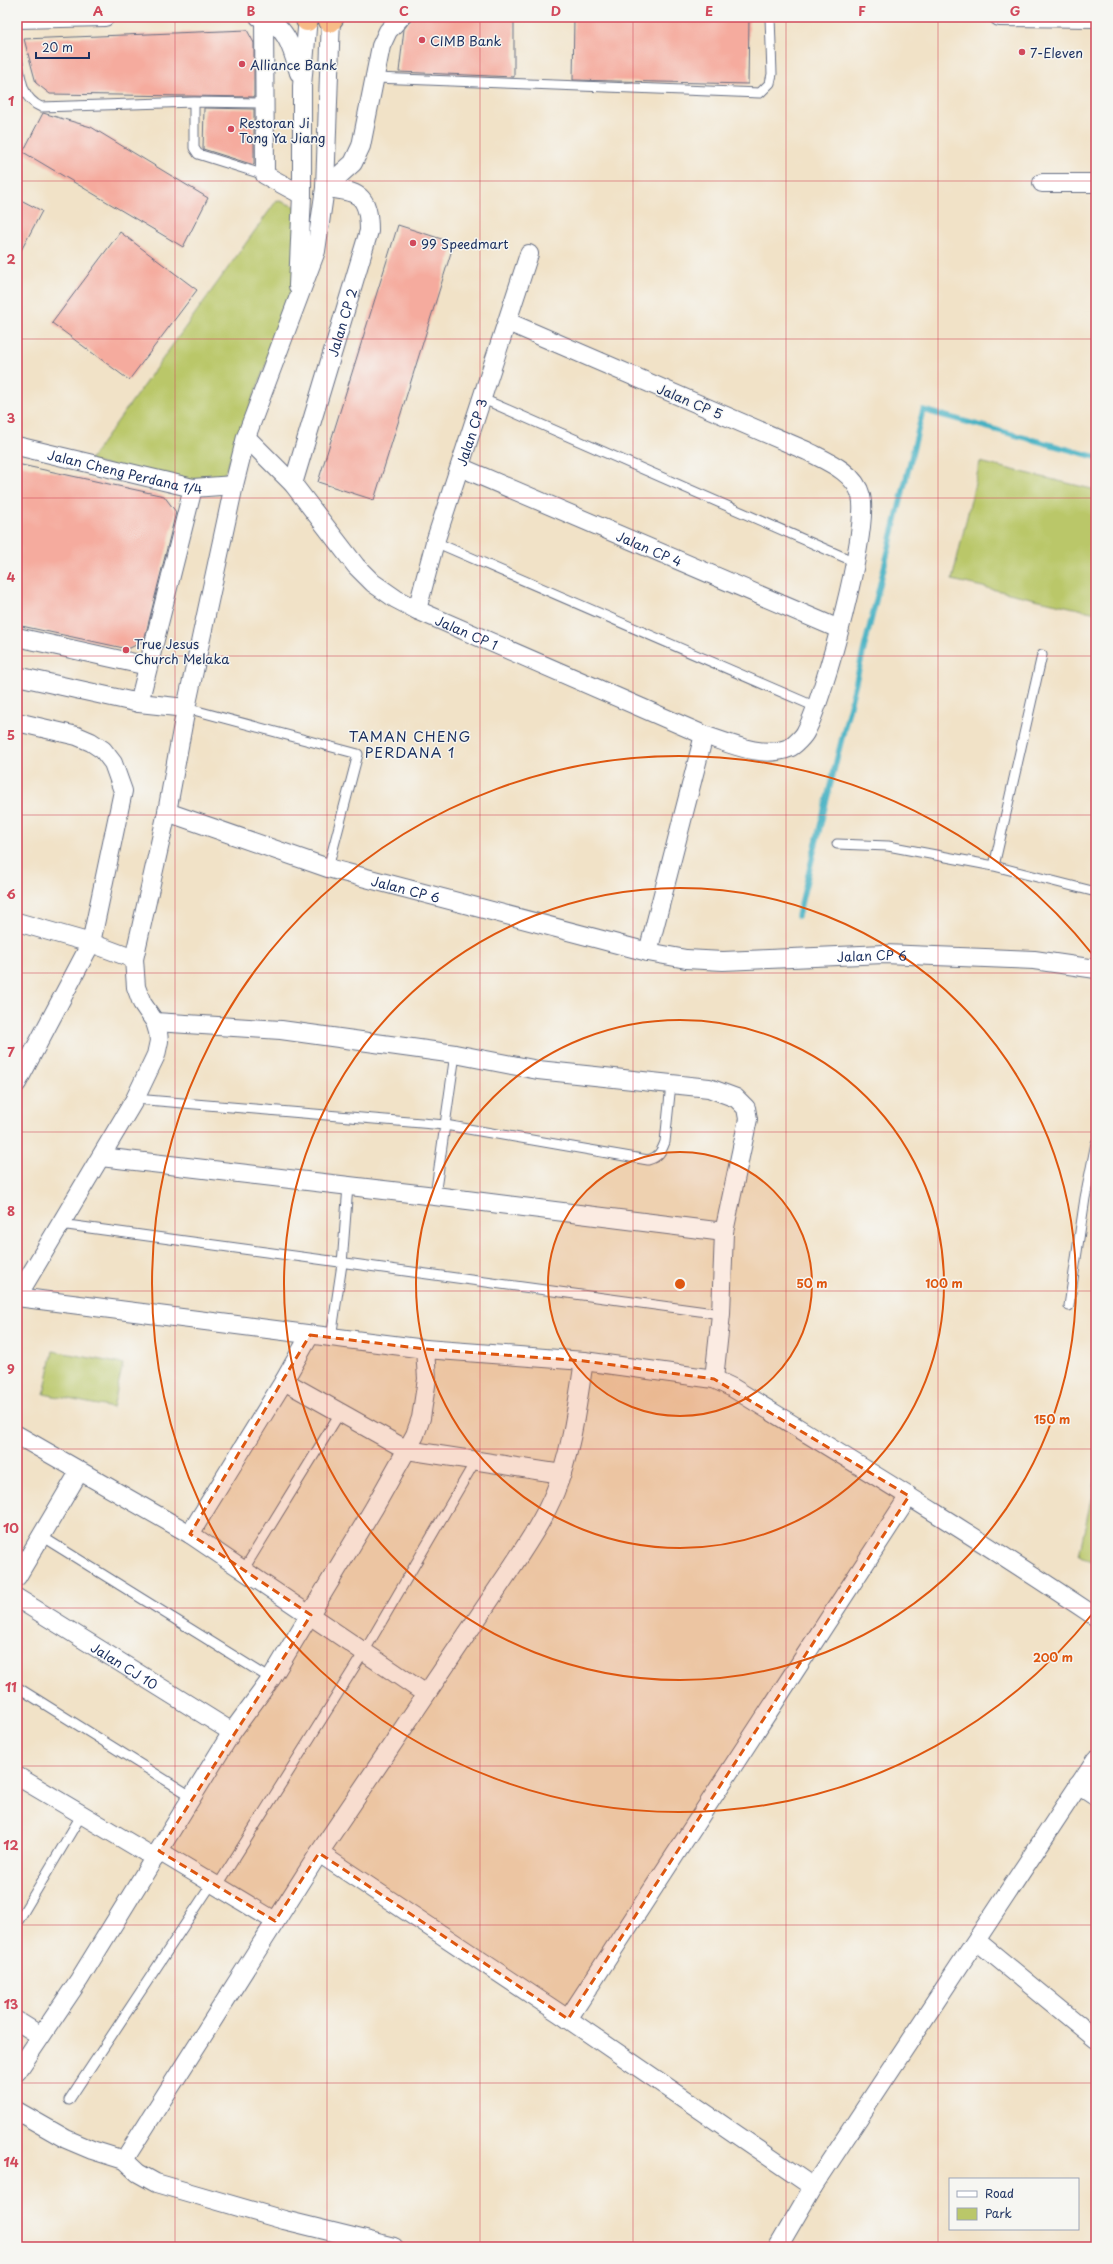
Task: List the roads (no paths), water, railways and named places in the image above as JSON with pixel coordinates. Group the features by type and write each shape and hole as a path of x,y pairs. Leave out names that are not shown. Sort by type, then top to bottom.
{"street":[{"path":"17,19 105,17"},
{"path":"325,188 353,163 361,146 376,78 381,46 388,31 401,17"},
{"path":"999,17 1096,18"},
{"path":"262,18 280,29 292,47 302,86"},
{"path":"262,18 265,103 265,175 302,195"},
{"path":"297,301 302,195 302,86 307,18"},
{"path":"331,18 325,188 316,251 246,437 234,485 186,708 167,812 134,958 136,987 142,1003 155,1022 159,1041 156,1055 135,1099 17,1297 331,1338 425,1349 584,1361 714,1379 733,1388 909,1496 1018,1564 1096,1617"},
{"path":"1042,183 1096,182"},
{"name":"Jalan CP 2","path":"294,484 369,231 366,204 360,195 349,190 325,188"},
{"name":"Jalan CP 3","path":"417,610 435,542 483,399 529,254"},
{"name":"Jalan CP 5","path":"508,322 819,457 851,478 861,496"},
{"name":"Jalan CP 1","path":"246,437 294,484 368,577 396,600 704,735 744,748 772,751 790,748 806,733 816,707 839,629 855,562 862,520 861,496"},
{"name":"Jalan Cheng Perdana 1/4","path":"17,446 192,488 234,485"},
{"name":"Jalan CP 4","path":"460,467 839,629"},
{"path":"140,703 192,488"},
{"path":"17,637 148,666"},
{"path":"17,676 140,703 186,708"},
{"path":"17,722 77,736 91,742 103,750 113,763 123,791 91,943 17,1083"},
{"path":"648,952 704,735"},
{"name":"Jalan CP 6","path":"167,812 328,868 648,952 686,958 723,961 900,954 1034,960 1096,969"},
{"path":"17,922 91,943 134,958"},
{"path":"155,1022 281,1030 456,1054 538,1070 709,1088 724,1092 736,1098 746,1108 748,1119 724,1232 721,1314 714,1379"},
{"path":"101,1157 435,1196 724,1232"},
{"path":"190,1534 284,1381 310,1335"},
{"path":"17,2072 79,1980 157,1855 191,1796 232,1732 271,1679 311,1615 407,1450 421,1418 426,1379 425,1349"},
{"path":"124,2160 319,1853 544,1516 562,1474 571,1438 584,1361"},
{"path":"284,1381 407,1450 562,1474"},
{"path":"17,1434 79,1472 190,1534 244,1569 426,1694"},
{"path":"17,1577 79,1472"},
{"path":"568,2019 909,1496"},
{"name":"Jalan CJ 10","path":"17,1598 232,1732"},
{"path":"778,2247 813,2187 1096,1759"},
{"path":"19,1783 82,1814 157,1855 215,1884 275,1921"},
{"path":"1078,1785 1096,1797"},
{"path":"319,1853 568,2019 813,2187"},
{"path":"976,1941 1093,2029"},
{"path":"17,2021 41,2036"},
{"path":"17,2111 66,2139 92,2150 124,2160 138,2173 156,2183 183,2193 394,2247"}],"lane":[{"path":"376,78 760,93 766,89 772,74 770,17"},
{"path":"17,58 24,94 32,103 41,107 194,102 265,103"},
{"path":"194,102 194,148 198,154 265,175"},
{"path":"483,399 855,562"},
{"path":"435,542 816,707"},
{"path":"994,866 1042,655"},
{"path":"186,708 358,754 328,868"},
{"path":"837,844 888,846 994,866 1096,892"},
{"path":"435,1196 444,1124 456,1054"},
{"path":"135,1099 444,1124 648,1160 659,1154 665,1142 671,1084"},
{"path":"1069,1306 1085,1198 1096,1143"},
{"path":"331,1338 342,1264 348,1186"},
{"path":"60,1224 342,1264 721,1314"},
{"path":"244,1569 340,1413"},
{"path":"69,2100 215,1884 364,1652 476,1460"},
{"path":"41,1536 271,1679"},
{"path":"17,1687 191,1796"},
{"path":"17,1923 82,1814"}],"waterway":[{"path":"798,916 923,410 1096,457"}],"place":[{"name":"CIMB Bank","path":"422,40"},
{"name":"7-Eleven","path":"1022,52"},
{"name":"Alliance Bank","path":"242,64"},
{"name":"Restoran Ji Tong Ya Jiang","path":"231,129"},
{"name":"99 Speedmart","path":"413,243"},
{"name":"True Jesus Church Melaka","path":"126,650"}],"district":[{"name":"TAMAN CHENG PERDANA 1","path":"410,744"}]}
